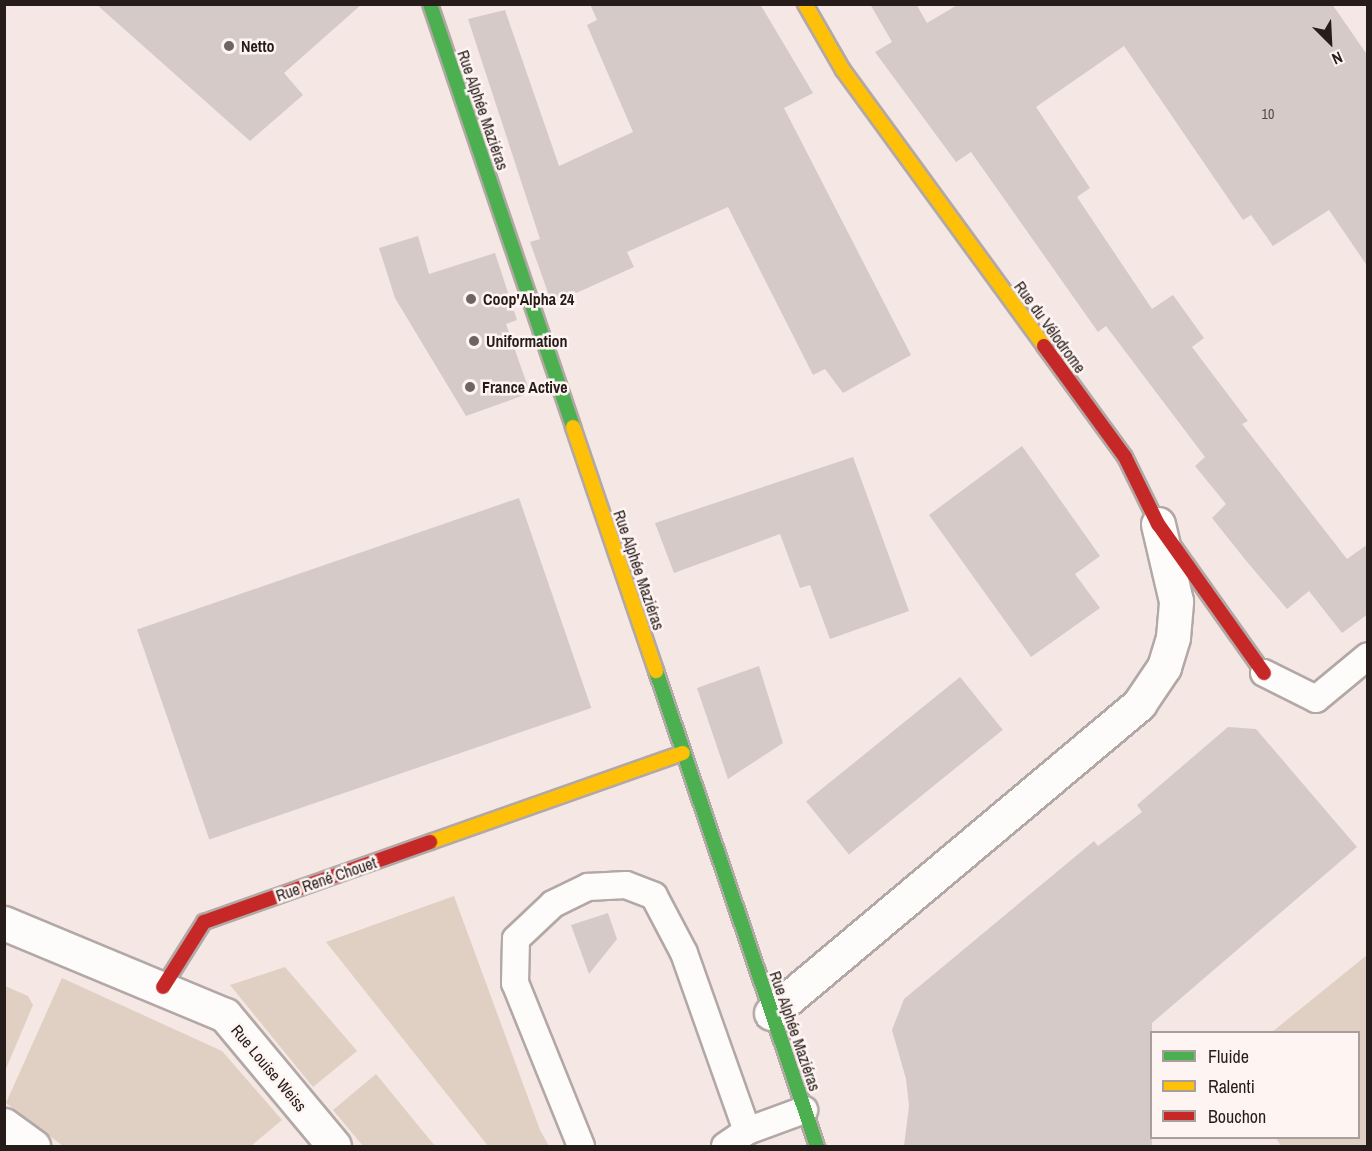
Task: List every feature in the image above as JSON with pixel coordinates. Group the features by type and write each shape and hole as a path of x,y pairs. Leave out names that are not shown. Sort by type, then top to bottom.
{"street":[{"name":"Rue Alphée Maziéras","path":"430,4 817,1146"},
{"name":"Rue du Vélodrome","path":"805,4 843,70 1125,458 1158,524 1264,673"},
{"path":"771,1013 1139,704 1164,667 1173,637 1176,601 1158,524"},
{"name":"Rue René Chouet","path":"163,987 204,922 683,753"},
{"path":"4,923 163,987"},
{"name":"Rue Louise Weiss","path":"163,987 225,1015 334,1146"},
{"path":"4,1125 33,1146"}],"lane":[{"path":"1264,673 1316,699 1368,656"},
{"path":"581,1146 515,983 516,939 553,904 588,887 626,885 654,896 684,953 747,1131"},
{"path":"725,1146 747,1131 804,1110"}],"shaded area":[{"path":"454,896 540,1130 549,1146 488,1146 326,942"},
{"path":"1367,955 1367,1146 1281,1146 1277,1139 1360,1139 1360,1031 1273,1031"},
{"path":"285,967 357,1051 313,1087 230,985"},
{"path":"62,978 222,1051 282,1120 251,1146 63,1146 6,1103"},
{"path":"5,986 28,996 33,1005 5,1071"},
{"path":"376,1074 435,1146 363,1146 333,1110"}],"building":[{"name":"Netto","path":"96,4 362,4 284,73 303,95 250,141"},
{"path":"590,4 760,4 813,93 784,108 911,355 843,393 825,369 813,375 728,207 627,252 634,267 552,304 530,242 540,239 468,19 505,10 559,166 633,132 587,25 597,20"},
{"path":"870,4 916,4 927,23 959,4 1332,4 1368,56 1368,267 1329,210 1273,246 1251,215 1243,220 1124,46 1036,107 1090,188 1077,197 1152,309 1173,295 1204,338 1192,347 1248,421 1242,424 1347,559 1368,544 1368,614 1342,633 1309,591 1287,609 1248,563 1212,518 1226,504 1195,466 1205,457 1106,326 1098,332 971,152 956,162 875,52 892,42"},
{"path":"418,236 429,274 495,253 517,320 506,324 530,393 466,416 395,298 379,248"},
{"path":"1022,446 1100,556 1075,574 1100,608 1031,657 929,515"},
{"path":"853,457 909,611 830,639 810,585 800,588 780,534 674,573 655,523"},
{"path":"519,498 591,708 209,839 137,630"},
{"path":"759,666 783,743 728,779 697,688"},
{"path":"960,677 1003,730 849,854 806,802"},
{"path":"1228,727 1256,729 1357,847 1152,1023 1152,1031 1150,1031 1150,1139 1152,1139 1152,1146 904,1146 909,1106 906,1079 892,1030 904,999 1094,841 1098,846 1142,812 1137,805"},
{"path":"608,913 617,939 589,974 571,925"}],"traffic: fast":[{"path":"430,4 573,427"},
{"path":"656,671 817,1146"}],"traffic: slow":[{"path":"805,4 843,70 1044,346"},
{"path":"573,427 656,671"},
{"path":"430,842 683,753"}],"traffic: jam":[{"path":"1044,346 1125,457 1158,524 1264,673"},
{"path":"163,987 204,922 430,842"}],"place":[{"name":"Netto","path":"229,46"},
{"name":"Coop'Alpha 24","path":"471,299"},
{"name":"Uniformation","path":"474,341"},
{"name":"France Active","path":"470,387"}]}
